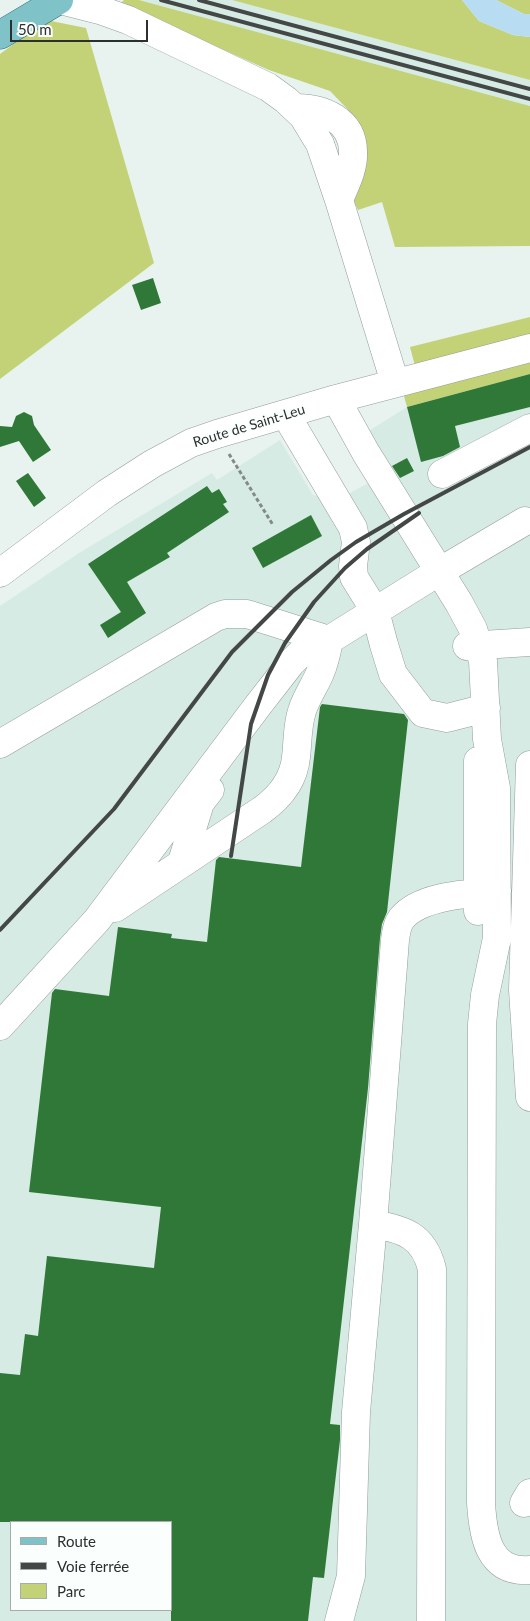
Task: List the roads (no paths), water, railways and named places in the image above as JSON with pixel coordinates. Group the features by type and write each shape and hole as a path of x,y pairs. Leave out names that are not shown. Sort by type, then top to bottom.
{"main road":[{"path":"0,35 33,4"}],"street":[{"path":"33,4 117,16 260,83 278,93 296,108 309,124 320,144 395,383"},
{"name":"Route de Saint-Leu","path":"0,573 89,506 152,464 185,446 217,434 395,383 530,348"},
{"path":"329,402 366,453 434,575 443,598 473,646 476,683 482,709 487,892 478,978 482,1024 482,1518 487,1544 497,1559 512,1569 530,1570"},
{"path":"286,415 353,528 356,542 353,566 354,577 375,611 393,674 423,713 447,718 482,709"},
{"path":"442,474 530,428"},
{"path":"182,862 200,803 310,658 329,640 525,521"},
{"path":"0,744 224,614 247,614 329,640"},
{"path":"98,920 262,810 282,792 291,776 296,758 298,725 302,709 321,671 329,640"},
{"path":"0,1026 98,920 291,663 310,646 329,640"},
{"path":"473,646 530,642"},
{"path":"530,765 523,990 530,1097"},
{"path":"339,1621 351,1576 356,1412 397,930 402,918 414,908 431,901 487,892"},
{"path":"373,1224 400,1229 415,1238 426,1251 432,1269 431,1621"}],"water":[{"path":"462,0 496,0 524,14 530,14 530,37 513,35 479,21"}],"railway":[{"path":"161,0 530,99"},
{"path":"199,0 530,89"},
{"path":"0,930 114,809 232,652 292,592 356,542 404,514 530,447"},
{"path":"231,856 251,724 268,675 285,643 314,602 345,568 367,549 419,513"}]}
